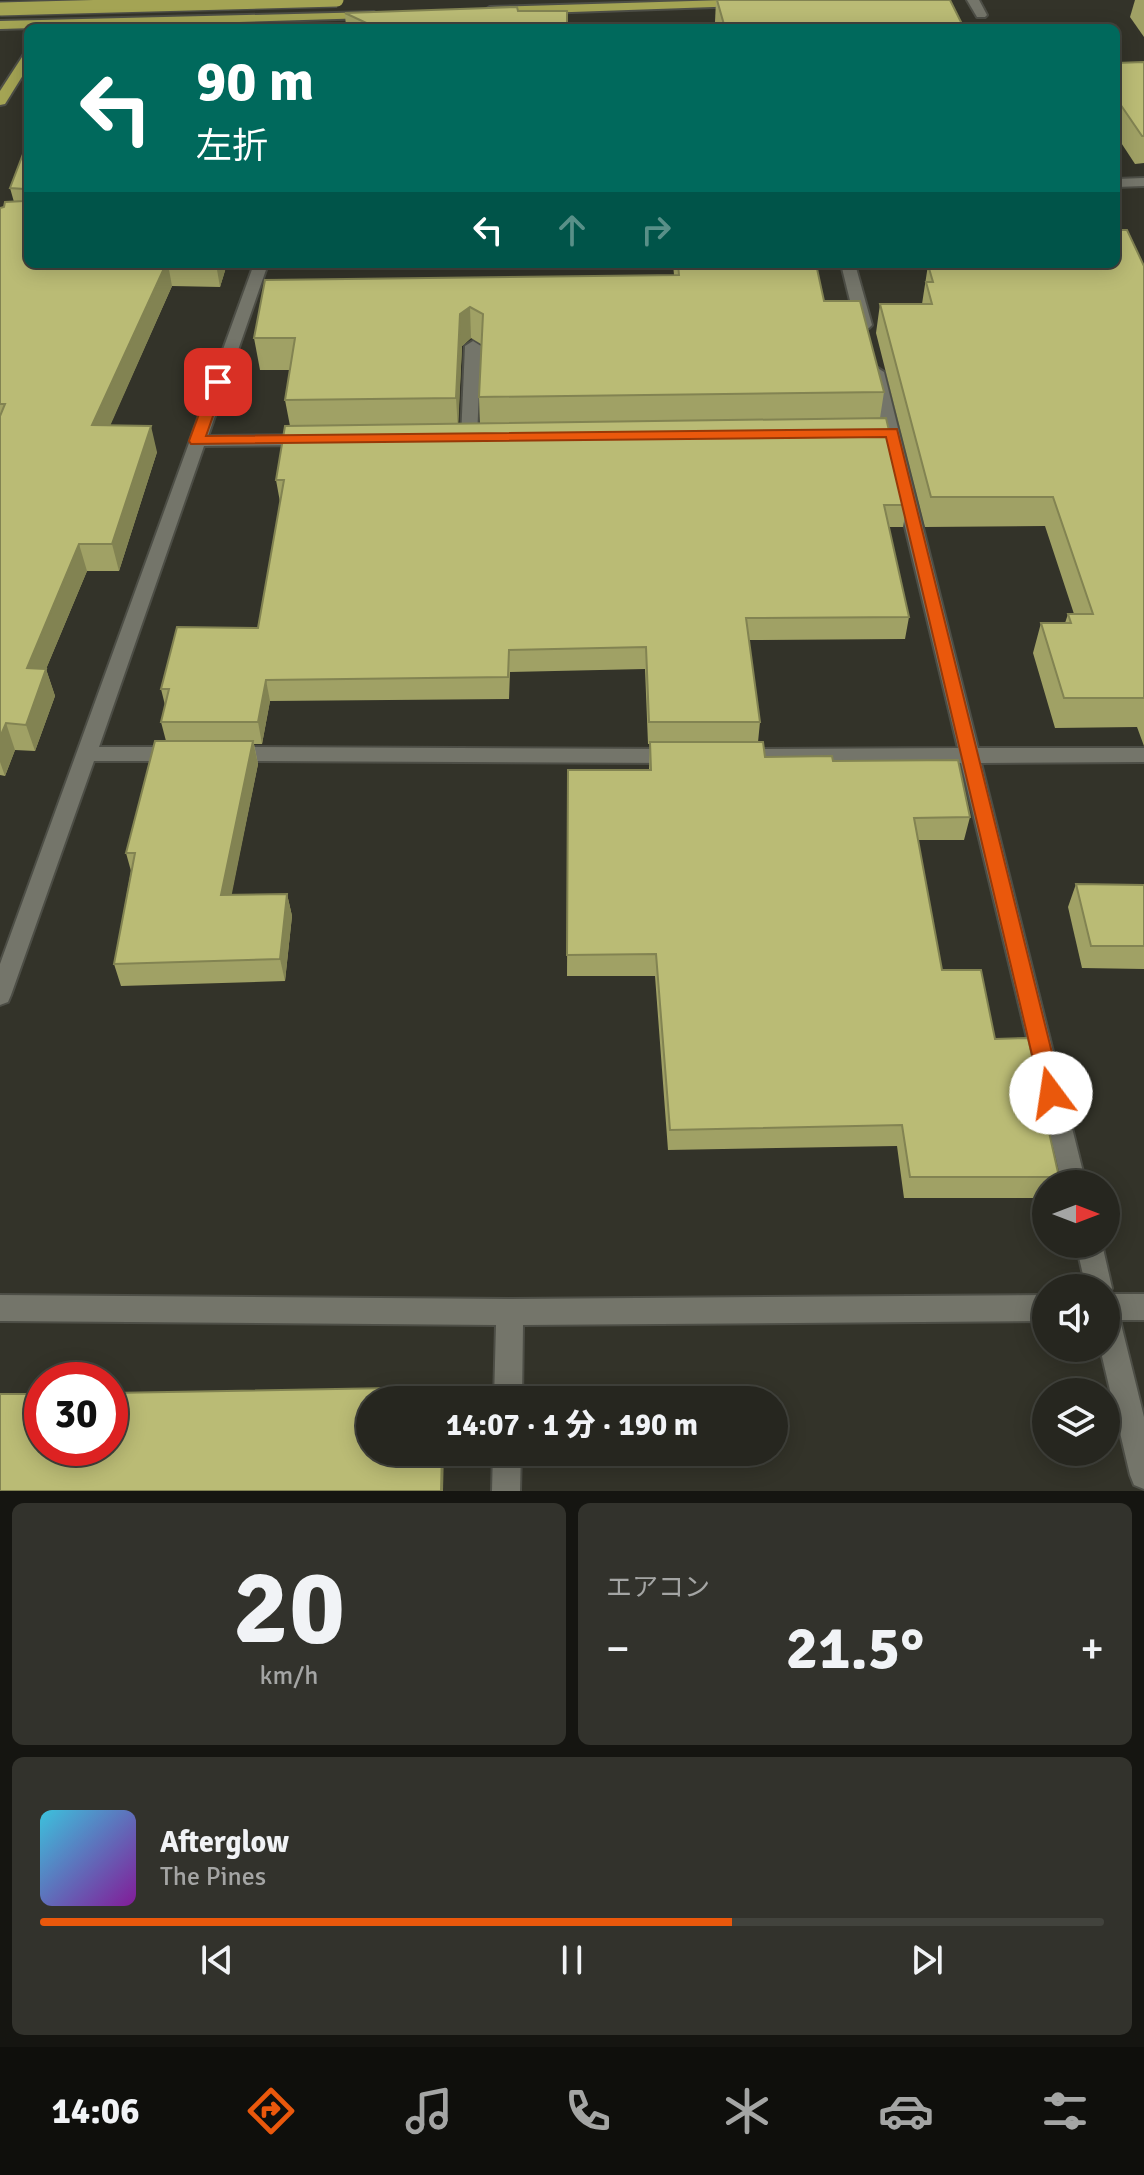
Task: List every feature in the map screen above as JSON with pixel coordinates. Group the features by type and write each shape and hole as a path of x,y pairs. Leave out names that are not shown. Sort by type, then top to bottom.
{"main road":[{"path":"51,24 68,0"},
{"path":"0,9 337,0"},
{"path":"473,11 759,3"},
{"path":"106,24 384,14"},
{"path":"0,25 24,25"},
{"path":"0,101 24,63"}],"street":[{"path":"973,0 981,15"},
{"path":"1120,183 1143,184"},
{"path":"0,995 260,268"},
{"path":"849,268 870,348 884,432 969,757 1071,1170"},
{"path":"469,437 473,346"},
{"path":"197,441 333,439"},
{"path":"88,754 1144,755"},
{"path":"1120,1307 1144,1307"},
{"path":"0,1308 510,1312 1032,1308"},
{"path":"508,1386 510,1312"},
{"path":"1117,1362 1144,1475"},
{"path":"506,1491 507,1466"}],"building":[{"path":"717,0 950,0 962,24 724,24"},
{"path":"517,7 518,11 567,11 567,24 368,24 345,13"},
{"path":"1144,62 1144,136 1120,104 1120,63"},
{"path":"24,151 24,189 10,188"},
{"path":"24,201 24,268 164,268 92,425 151,426 112,544 79,544 27,668 46,669 26,725 6,723 0,737 0,416 5,404 0,404 0,208 4,207 5,202"},
{"path":"1120,230 1127,230 1144,266 1144,698 1064,698 1041,623 1071,623 1068,614 1093,614 1053,497 931,497 880,304 932,304 926,282 933,282 929,268 1120,268"},
{"path":"678,268 817,268 824,301 860,301 884,392 479,397 483,314 470,307 460,314 456,398 285,400 295,338 254,338 265,280 679,275"},
{"path":"886,418 907,505 884,505 909,617 746,618 760,722 649,722 646,647 509,650 508,677 266,680 258,722 161,722 169,689 161,689 177,627 258,628 284,480 276,480 285,426"},
{"path":"155,741 253,741 221,895 287,894 280,959 114,964 135,853 126,853"},
{"path":"650,742 763,742 765,757 832,756 833,761 958,760 970,817 914,818 942,970 981,970 995,1039 1028,1038 1057,1170 1032,1170 1032,1177 910,1177 902,1125 670,1130 656,954 567,955 568,770 651,770"},
{"path":"1076,884 1144,885 1144,946 1091,946"},
{"path":"356,1389 356,1466 442,1466 441,1491 0,1491 0,1394 24,1394 24,1466 128,1466 128,1393"}],"route":[{"path":"218,382 197,441 892,432 1051,1093"}]}
